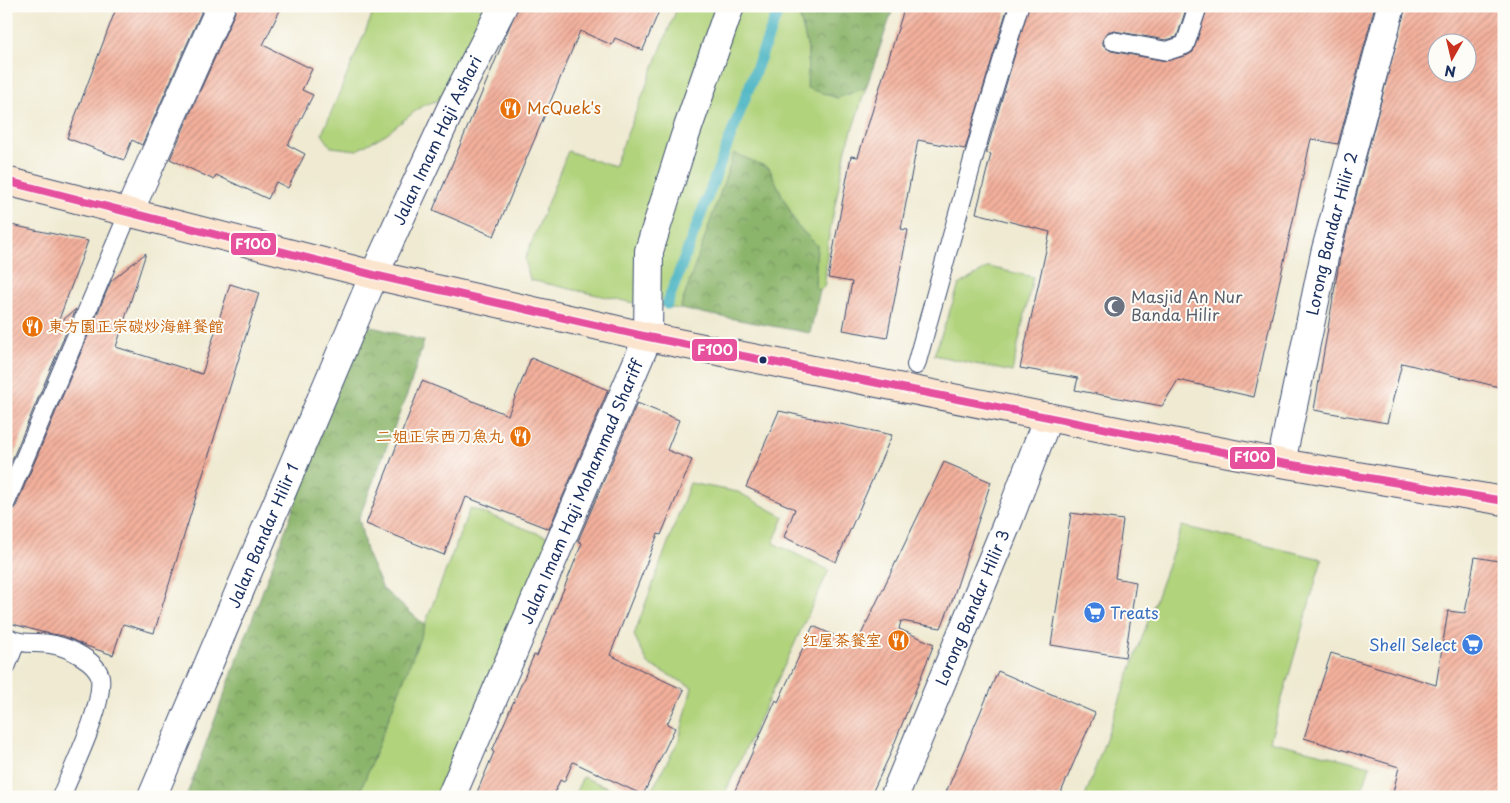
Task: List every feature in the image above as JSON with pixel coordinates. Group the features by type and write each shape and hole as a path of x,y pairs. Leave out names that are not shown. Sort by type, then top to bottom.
{"main road":[{"path":"6,181 374,275 648,337 1281,463 1504,500"}],"street":[{"path":"129,212 222,6"},
{"name":"Jalan Imam Haji Ashari","path":"374,275 453,104 503,6"},
{"name":"Jalan Imam Haji Mohammad Shariff","path":"451,797 648,337 650,251 685,136 730,6"},
{"name":"Lorong Bandar Hilir 2","path":"1281,463 1325,253 1391,6"},
{"name":"Jalan Bandar Hilir 1","path":"152,797 374,275"},
{"name":"Lorong Bandar Hilir 3","path":"894,797 1009,519 1048,418"}],"lane":[{"path":"916,365 983,124 1019,6"},
{"path":"1113,41 1167,51 1185,45 1198,6"},
{"path":"6,502 129,212"},
{"path":"6,667 11,640 55,645 89,659 100,676 98,707 61,797"}],"green space":[{"path":"376,6 489,6 441,99 422,106 386,134 357,150 331,147 322,134"},
{"path":"678,6 797,6 808,49 808,88 837,98 866,88 846,149 828,241 825,282 824,287 820,290 815,285 817,245 797,226 769,168 734,154 680,309 629,302 530,280 525,259 568,151 614,167"},
{"path":"797,6 894,6 866,88 837,98 807,88 808,49"},
{"path":"734,153 769,168 797,226 817,245 815,285 820,290 810,333 680,309"},
{"path":"989,267 1033,277 1012,372 934,355 959,285"},
{"path":"362,324 424,341 409,389 359,518 366,551 383,589 425,625 358,797 186,797"},
{"path":"690,483 738,492 784,517 773,543 829,570 723,797 648,797 679,740 692,687 648,664 634,635"},
{"path":"470,508 553,539 443,797 358,797"},
{"path":"1182,526 1322,559 1270,741 1370,766 1360,797 1085,797"},
{"path":"583,777 631,797 573,797"}],"building":[{"path":"117,6 204,6 142,145 132,140 124,160 67,138"},
{"path":"236,6 282,6 263,45 312,69 302,90 313,95 288,145 305,154 288,188 276,182 268,199 216,175 214,180 170,159"},
{"name":"McQuek's","path":"518,6 661,6 643,50 615,38 612,45 580,31 494,236 433,210"},
{"path":"905,6 1008,6 965,149 918,140 901,229 908,230 887,338 843,330 852,282 828,278 851,156 858,157"},
{"path":"1029,6 1187,6 1177,37 1166,40 1109,31 1103,39 1103,45 1111,51 1166,61 1193,52 1208,6 1375,6 1338,144 1311,139 1254,397 1178,380 1162,406 1075,390 1078,378 1020,368 1050,232 976,213 991,154 986,153"},
{"path":"1406,6 1504,6 1504,370 1499,387 1402,363 1387,423 1314,410 1340,257"},
{"name":"東方園正宗碳炒海鮮餐館","path":"6,224 88,241 57,325 76,309 6,474"},
{"path":"146,253 116,347 202,374 230,284 259,293 154,633 123,624 113,655 64,636 41,632 6,622 6,512 12,511 16,506 111,281"},
{"path":"531,358 608,390 549,529 466,497 444,555 366,524 422,381 508,415"},
{"path":"637,403 679,420 667,450 692,460 661,535 658,534 610,655 684,690 667,724 675,728 643,795 573,762 564,782 560,780 553,797 475,797 494,752 492,751 534,655 537,656 582,543 578,541"},
{"path":"779,411 892,435 836,562 784,537 795,509 746,487"},
{"path":"944,462 991,482 953,598 941,628 901,621 899,629 934,644 889,757 870,797 732,797 776,700 778,702 813,626 856,645"},
{"name":"Treats","path":"1071,513 1123,520 1115,578 1136,582 1125,657 1051,645"},
{"path":"1475,557 1504,562 1504,797 1392,797 1399,767 1304,738 1331,653 1436,685 1448,611 1465,613"},
{"path":"998,671 1095,713 1059,797 944,797"}],"waterway":[{"path":"667,304 780,6"}],"transit line":[{"name":"F100","path":"6,181 374,275 648,337 1187,445 1504,501"}],"place":[{"name":"McQuek's","path":"511,108"},
{"name":"Masjid An Nur Banda Hilir","path":"1115,306"},
{"name":"東方園正宗碳炒海鮮餐館","path":"32,326"},
{"name":"二姐正宗西刀魚丸","path":"520,436"},
{"name":"Treats","path":"1094,613"},
{"name":"红屋茶餐室","path":"898,640"},
{"name":"Shell Select","path":"1473,645"}]}
